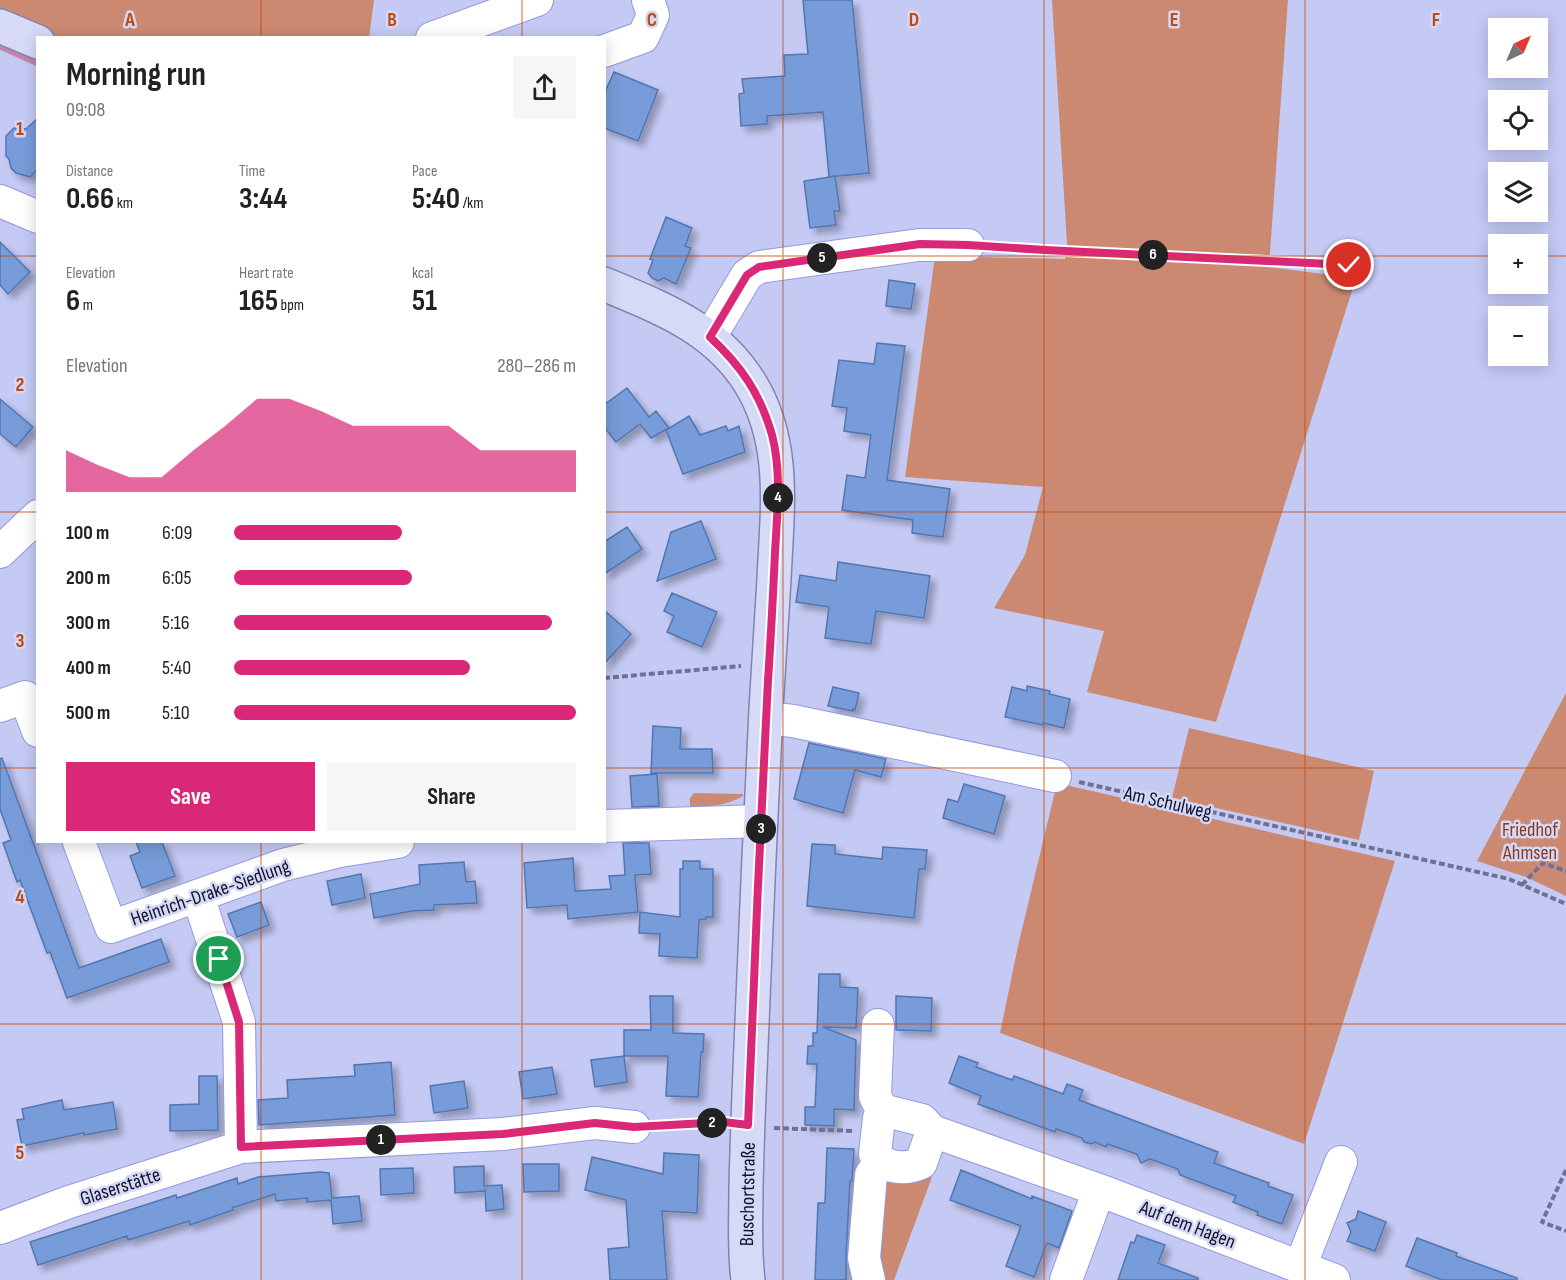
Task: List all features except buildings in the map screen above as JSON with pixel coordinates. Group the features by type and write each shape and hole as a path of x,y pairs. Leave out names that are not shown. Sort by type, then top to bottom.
{"main road":[{"path":"0,26 36,41"},
{"name":"Buschortstraße","path":"606,285 678,316 710,337 731,357 750,383 764,410 777,465 778,504 748,1125 745,1242 748,1280"}],"street":[{"path":"438,36 537,0"},
{"path":"606,50 643,37 653,15 648,0"},
{"path":"0,201 36,216"},
{"path":"710,337 747,275 759,267 920,244 968,245"},
{"path":"0,552 36,518"},
{"path":"0,705 25,697 36,725"},
{"path":"766,718 793,720 1055,776"},
{"path":"606,826 761,821"},
{"name":"Heinrich-Drake-Siedlung","path":"79,843 111,927 283,865 340,851 392,843"},
{"path":"198,896 239,1022 241,1147"},
{"path":"878,1025 875,1096 880,1135 888,1166 913,1167 921,1163 932,1131"},
{"name":"Auf dem Hagen","path":"880,1135 890,1112 922,1120 932,1131 1099,1190 1282,1268 1334,1280"},
{"name":"Glaserstätte","path":"0,1228 69,1202 241,1147 503,1134 595,1123 634,1127"},
{"path":"869,1280 864,1258 871,1175 880,1135"},
{"path":"1282,1268 1341,1162"},
{"path":"1066,1280 1099,1190"}],"path":[{"path":"968,245 1349,265"},
{"path":"606,678 769,664"},
{"name":"Am Schulweg","path":"1055,776 1509,879 1566,904"},
{"path":"1522,885 1543,863 1566,872"},
{"path":"634,1127 724,1122 772,1128 880,1135"},
{"path":"1566,1170 1542,1222 1566,1231"}],"green space":[{"path":"0,0 374,0 369,36 52,36 0,15"},
{"path":"1052,0 1288,0 1269,267 1356,278 1216,722 1087,692 1104,631 994,608 1025,555 1043,487 905,477 935,256 1065,259 1067,244"},
{"name":"Friedhof Ahmsen","path":"1566,693 1566,896 1526,877 1477,861"},
{"path":"1189,728 1374,771 1359,840 1172,798"},
{"path":"1057,783 1395,861 1304,1144 1000,1033"},
{"path":"694,793 743,794 743,796 724,804 690,808 690,798"},
{"path":"878,1177 932,1177 894,1280 876,1280"}],"waterway":[{"path":"0,46 36,62"}],"route":[{"path":"219,959 239,1022 241,1147 503,1134 595,1123 634,1127 724,1122 748,1125 778,504 777,465 772,436 764,410 750,383 731,357 710,337 747,275 759,267 920,244 1349,265"}]}
